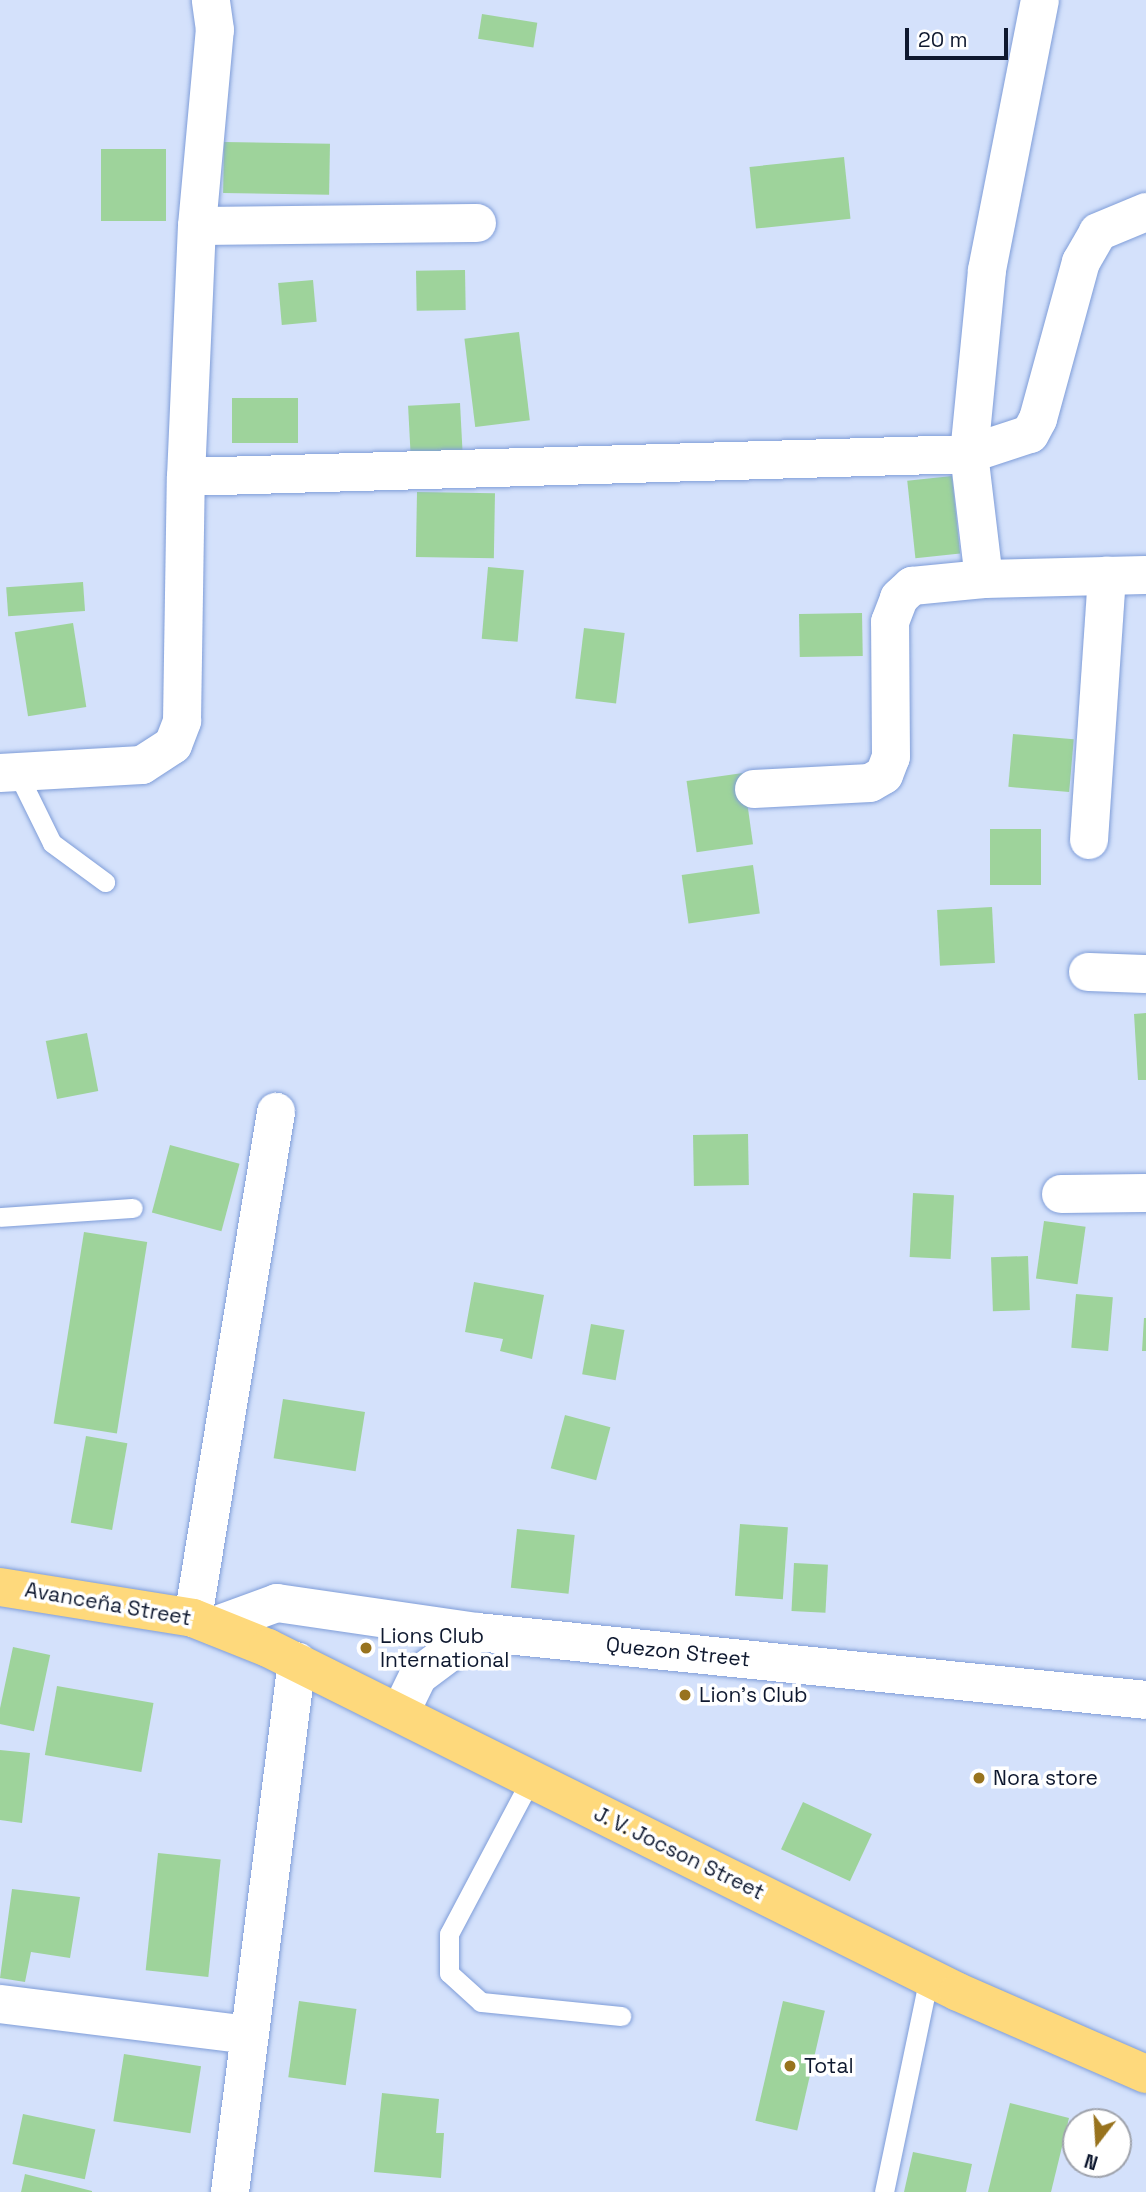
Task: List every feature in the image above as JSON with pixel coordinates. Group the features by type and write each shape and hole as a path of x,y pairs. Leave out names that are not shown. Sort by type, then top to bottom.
{"main road":[{"name":"Avanceña Street","path":"0,1587 203,1622"},
{"name":"J. V. Jocson Street","path":"203,1622 297,1661 401,1711 531,1779 929,1977 1146,2074"}],"street":[{"path":"8,772 142,765 173,745 181,721 186,477 197,226 215,30 211,0"},
{"path":"984,579 969,454 987,270 1040,0"},
{"path":"186,477 969,454 1030,434 1038,419 1081,262 1098,232 1146,212"},
{"path":"197,226 477,223"},
{"path":"754,789 870,783 884,775 891,757 890,622 899,598 912,586 984,579 1146,575"},
{"path":"1089,840 1107,576"},
{"path":"1088,972 1146,974"},
{"path":"203,1622 276,1112"},
{"path":"1060,1194 1146,1193"},
{"name":"Quezon Street","path":"203,1622 277,1603 477,1632 1146,1700"},
{"path":"401,1711 418,1676 477,1632"},
{"path":"230,2192 297,1661"},
{"path":"1,2012 248,2035"}],"lane":[{"path":"8,772 52,843 105,882"},
{"path":"0,1217 133,1208"},
{"path":"531,1779 449,1934 449,1973 481,2002 621,2016"},
{"path":"884,2192 929,1977"}],"building":[{"path":"482,14 537,23 533,47 478,39"},
{"path":"224,142 330,144 329,195 223,193"},
{"path":"101,149 166,149 166,221 101,221"},
{"path":"844,157 850,219 756,229 750,167"},
{"path":"465,270 466,310 417,311 416,271"},
{"path":"313,280 317,322 282,325 278,283"},
{"path":"519,332 530,420 475,427 464,339"},
{"path":"232,398 298,398 298,443 232,443"},
{"path":"460,403 463,453 411,456 408,406"},
{"path":"952,476 960,554 915,558 907,481"},
{"path":"417,492 495,493 494,558 416,557"},
{"path":"488,567 524,570 518,642 482,639"},
{"path":"83,582 85,611 8,616 6,587"},
{"path":"862,613 863,656 800,657 799,614"},
{"path":"73,623 86,707 28,716 15,632"},
{"path":"584,628 625,633 616,703 575,698"},
{"path":"1013,734 1074,739 1069,792 1008,787"},
{"path":"743,773 753,844 697,852 687,781"},
{"path":"990,829 1041,829 1041,885 990,885"},
{"path":"753,865 760,914 689,924 682,875"},
{"path":"992,907 995,963 940,966 937,910"},
{"path":"1146,1013 1146,1080 1138,1080 1134,1014"},
{"path":"87,1033 98,1091 57,1099 46,1041"},
{"path":"748,1134 749,1185 694,1186 693,1135"},
{"path":"170,1145 240,1164 221,1231 152,1213"},
{"path":"913,1193 954,1195 951,1259 910,1257"},
{"path":"1044,1221 1086,1227 1078,1284 1036,1278"},
{"path":"84,1232 147,1242 117,1434 54,1424"},
{"path":"1028,1256 1030,1310 993,1311 991,1257"},
{"path":"474,1282 544,1295 532,1359 500,1351 503,1339 465,1332"},
{"path":"1076,1294 1113,1297 1108,1351 1071,1348"},
{"path":"1144,1318 1146,1351 1142,1351"},
{"path":"591,1324 624,1330 616,1380 582,1374"},
{"path":"283,1399 365,1412 356,1471 274,1458"},
{"path":"565,1415 610,1427 596,1480 551,1468"},
{"path":"86,1436 127,1443 112,1530 71,1523"},
{"path":"740,1524 788,1527 783,1599 735,1596"},
{"path":"517,1529 575,1535 569,1594 511,1588"},
{"path":"794,1563 828,1565 825,1613 791,1611"},
{"path":"13,1647 50,1655 34,1731 0,1724 0,1708"},
{"path":"57,1686 154,1703 141,1772 45,1755"},
{"path":"0,1750 30,1753 22,1823 0,1820"},
{"path":"803,1802 872,1834 850,1881 781,1849"},
{"path":"158,1853 221,1860 208,1977 146,1970"},
{"path":"12,1889 80,1897 70,1958 31,1952 25,1982 0,1978"},
{"path":"299,2001 356,2009 346,2085 288,2077"},
{"name":"Total","path":"783,2001 825,2011 797,2131 755,2121"},
{"path":"124,2054 201,2066 190,2133 113,2121"},
{"path":"382,2093 439,2099 436,2133 444,2133 441,2178 374,2172"},
{"path":"1010,2103 1062,2116 1062,2147 1051,2192 988,2192"},
{"path":"23,2114 95,2129 85,2179 12,2164"},
{"path":"913,2152 972,2164 966,2192 904,2192"},
{"path":"25,2174 92,2191 92,2192 21,2192"}],"place":[{"name":"Lions Club International","path":"366,1648"},
{"name":"Lion's Club","path":"685,1695"},
{"name":"Nora store","path":"979,1778"},
{"name":"Total","path":"790,2066"}]}
